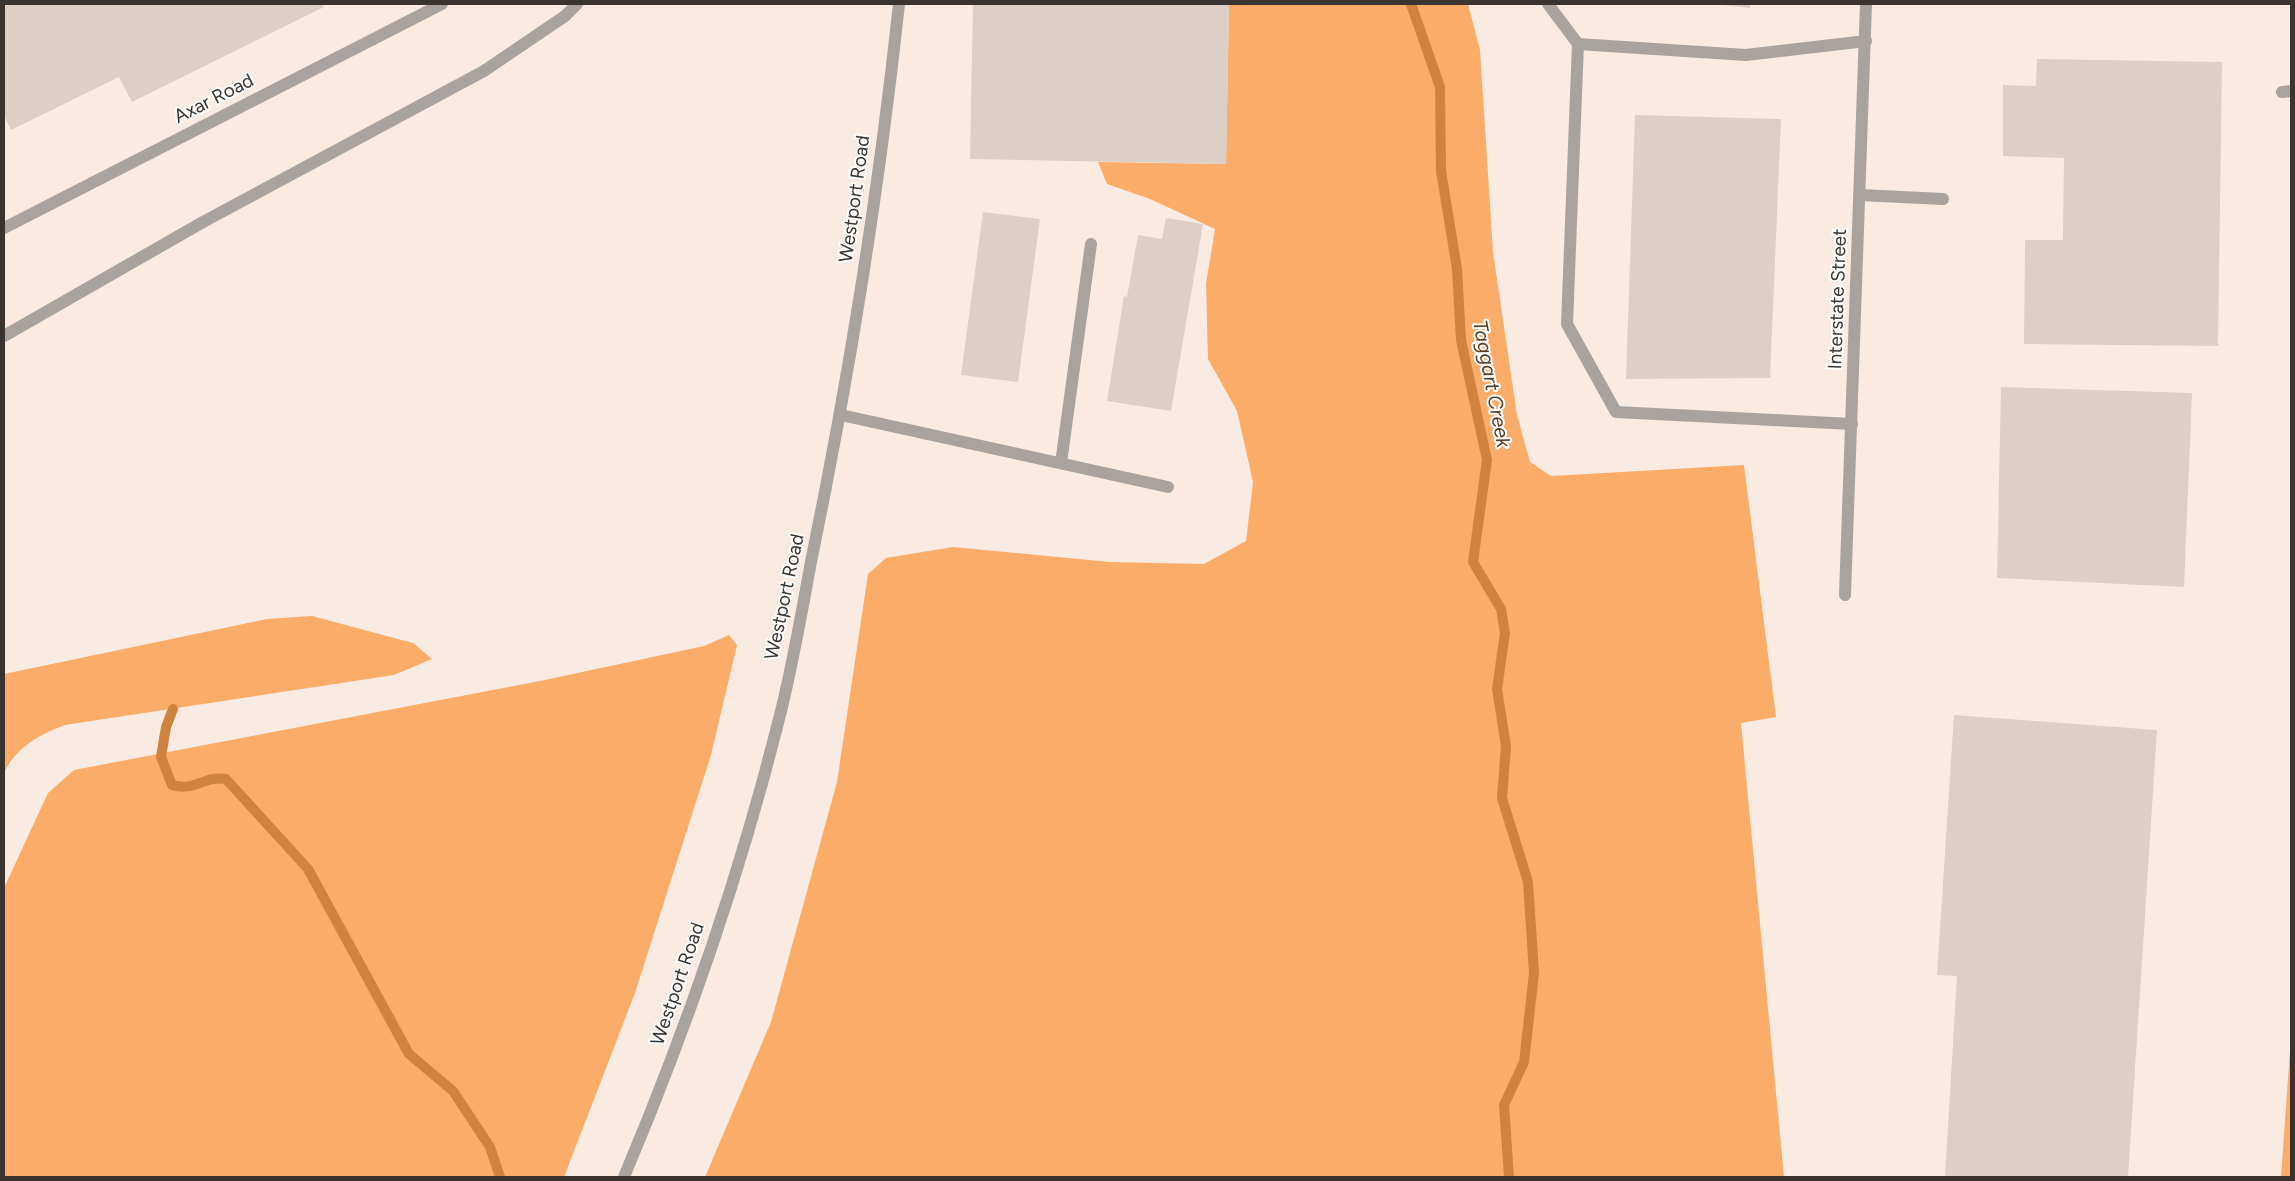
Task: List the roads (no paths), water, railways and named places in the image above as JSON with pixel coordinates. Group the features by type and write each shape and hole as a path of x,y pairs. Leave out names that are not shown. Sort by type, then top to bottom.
{"street":[{"name":"Axar Road","path":"4,228 442,4"},
{"path":"4,336 203,222 484,71 565,16 577,4"},
{"name":"Westport Road","path":"624,1177 664,1082 732,884 779,722 841,415 888,99 899,4"},
{"path":"1548,4 1578,44 1567,324 1616,412 1852,424"},
{"name":"Interstate Street","path":"1845,595 1866,4"},
{"path":"1578,44 1746,55 1866,40"},
{"path":"1860,195 1943,199"},
{"path":"1061,463 1091,244"},
{"path":"841,415 1168,487"}],"waterway":[{"name":"Taggart Creek","path":"1411,4 1440,87 1441,171 1457,269 1461,340 1487,460 1473,562 1501,609 1505,633 1497,689 1506,746 1502,798 1528,882 1534,973 1524,1062 1504,1105 1509,1177"},
{"path":"173,709 166,727 161,757 172,785 180,787 194,785 211,779 226,779 308,869 409,1054 453,1091 490,1147 500,1177"}]}
